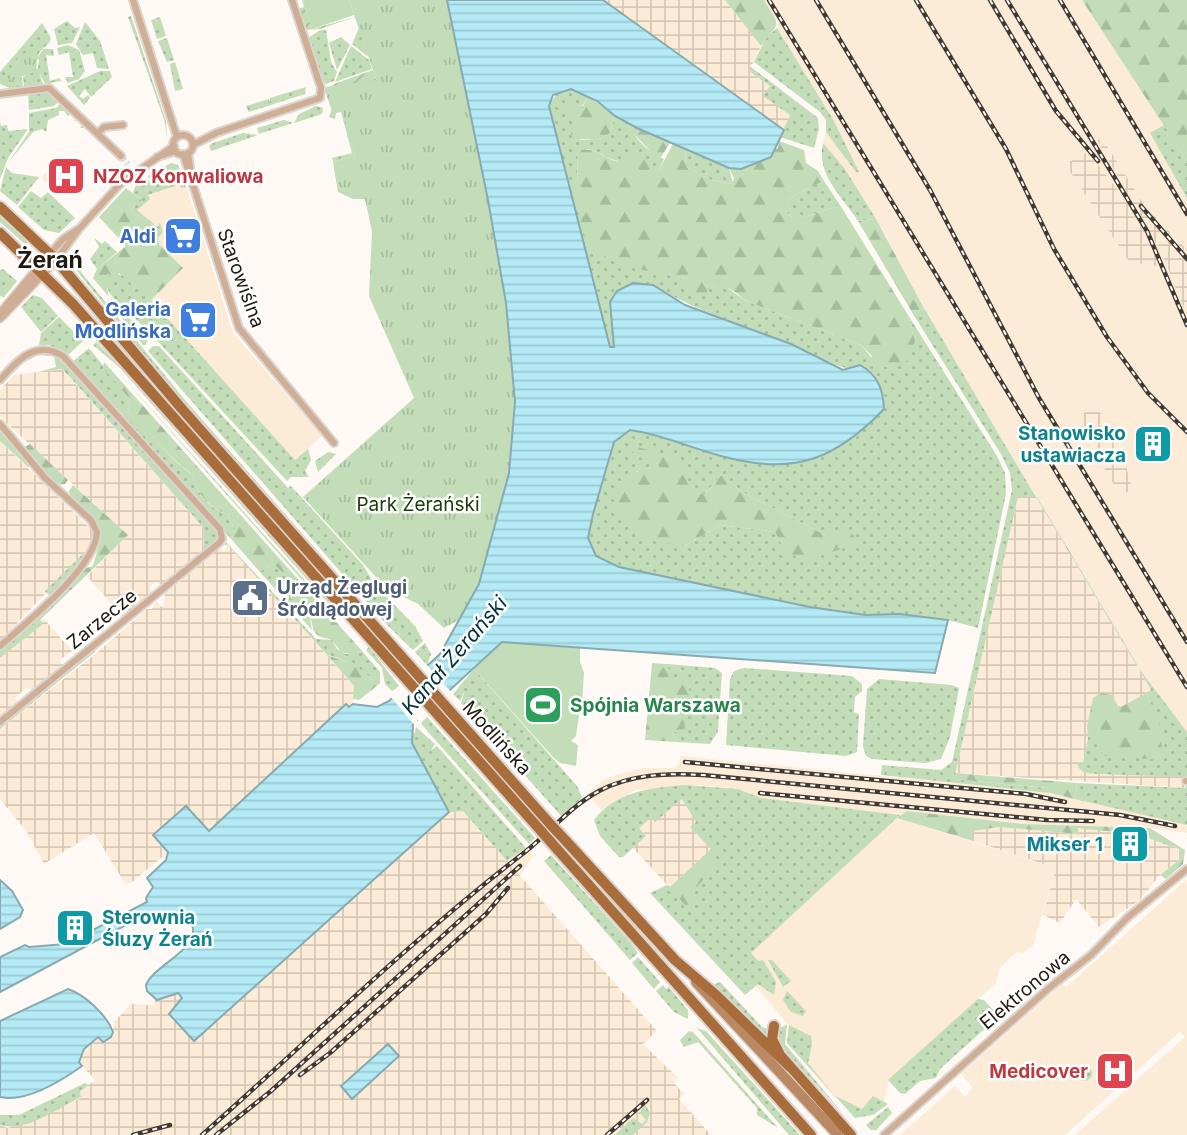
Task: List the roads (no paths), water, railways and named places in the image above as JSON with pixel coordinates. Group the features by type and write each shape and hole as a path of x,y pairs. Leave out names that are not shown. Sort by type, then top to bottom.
{"main road":[{"name":"Modlińska","path":"0,207 53,257 410,675"},
{"name":"Modlińska","path":"0,233 41,270 439,707 562,845 811,1135"},
{"name":"Modlińska","path":"562,845 693,978 838,1135"},
{"path":"693,978 715,994 790,1067 850,1135"},
{"path":"775,1026 772,1033 774,1044 790,1067"}],"street":[{"path":"133,0 180,136 180,151"},
{"path":"0,316 53,257 63,239 79,229 132,169 157,157 180,151 192,142 321,96 292,0"},
{"path":"0,94 49,88 121,156"},
{"path":"98,132 104,127 123,125"},
{"path":"180,136 192,142"},
{"name":"Starowiślna","path":"180,151 191,177 239,328 334,443"},
{"name":"Zarzecze","path":"0,380 19,359 38,350 51,350 63,356 220,529 222,539 0,722"},
{"path":"0,424 45,478 91,520 97,531 97,539 87,559 36,614 0,646"},
{"name":"Elektronowa","path":"884,1135 1049,988 1091,955 1128,917 1187,869"}],"water":[{"name":"Kanał Żerański","path":"447,0 603,0 784,130 771,157 741,169 729,168 637,128 615,116 597,101 571,89 553,95 549,106 610,347 614,347 610,302 617,291 633,283 653,285 685,305 791,344 843,370 860,365 871,373 881,389 884,409 867,426 832,451 795,463 753,463 630,430 614,442 593,514 588,538 596,556 619,567 810,607 865,615 900,614 948,620 935,673 502,642 413,724 412,743 449,812 194,1041 169,1014 182,998 178,993 157,1000 147,991 146,985 151,977 191,940 191,921 177,916 155,917 152,911 0,992 0,957 25,945 66,944 147,902 146,898 153,887 147,878 166,860 168,852 153,835 186,806 209,831 346,704 349,707 353,704 377,707 389,701 440,654 479,584 509,473 515,402 506,303"},
{"path":"0,880 12,891 23,910 20,917 0,929"},
{"path":"68,989 95,1006 110,1026 113,1032 111,1037 103,1042 98,1037 84,1049 79,1062 82,1066 54,1084 21,1097 0,1097 0,1021"},
{"path":"388,1044 399,1056 352,1099 341,1086"}],"tunnel":[{"path":"121,156 128,164"}],"railway":[{"path":"769,0 1187,687"},
{"path":"816,0 930,190 1039,398 1187,642"},
{"path":"916,0 1006,149 1054,249 1107,337 1148,393 1187,432"},
{"path":"990,0 1056,111 1098,161"},
{"path":"1007,0 1147,231 1187,325"},
{"path":"1060,0 1187,214"},
{"path":"1141,206 1187,259"},
{"path":"685,762 1026,794 1065,802"},
{"path":"202,1135 401,955 570,812 611,785 636,778 663,775 703,775 1120,815 1175,826"},
{"path":"760,793 1047,820 1093,821"},
{"path":"216,1135 271,1091 520,866"},
{"path":"300,1075 330,1053 486,914 508,888"},
{"path":"607,1135 647,1100"},
{"path":"133,1135 170,1125"}],"place":[{"name":"NZOZ Konwaliowa","path":"66,176"},
{"name":"Aldi","path":"183,236"},
{"name":"Galeria Modlińska","path":"198,320"},
{"name":"Stanowisko ustawiacza","path":"1153,444"},
{"name":"Urząd Żeglugi Śródlądowej","path":"250,598"},
{"name":"Spójnia Warszawa","path":"543,705"},
{"name":"Mikser 1","path":"1130,844"},
{"name":"Sterownia Śluzy Żerań","path":"75,928"},
{"name":"Medicover","path":"1115,1071"}],"district":[{"name":"Żerań","path":"50,260"}],"park label":[{"name":"Park Żerański","path":"418,504"}]}
